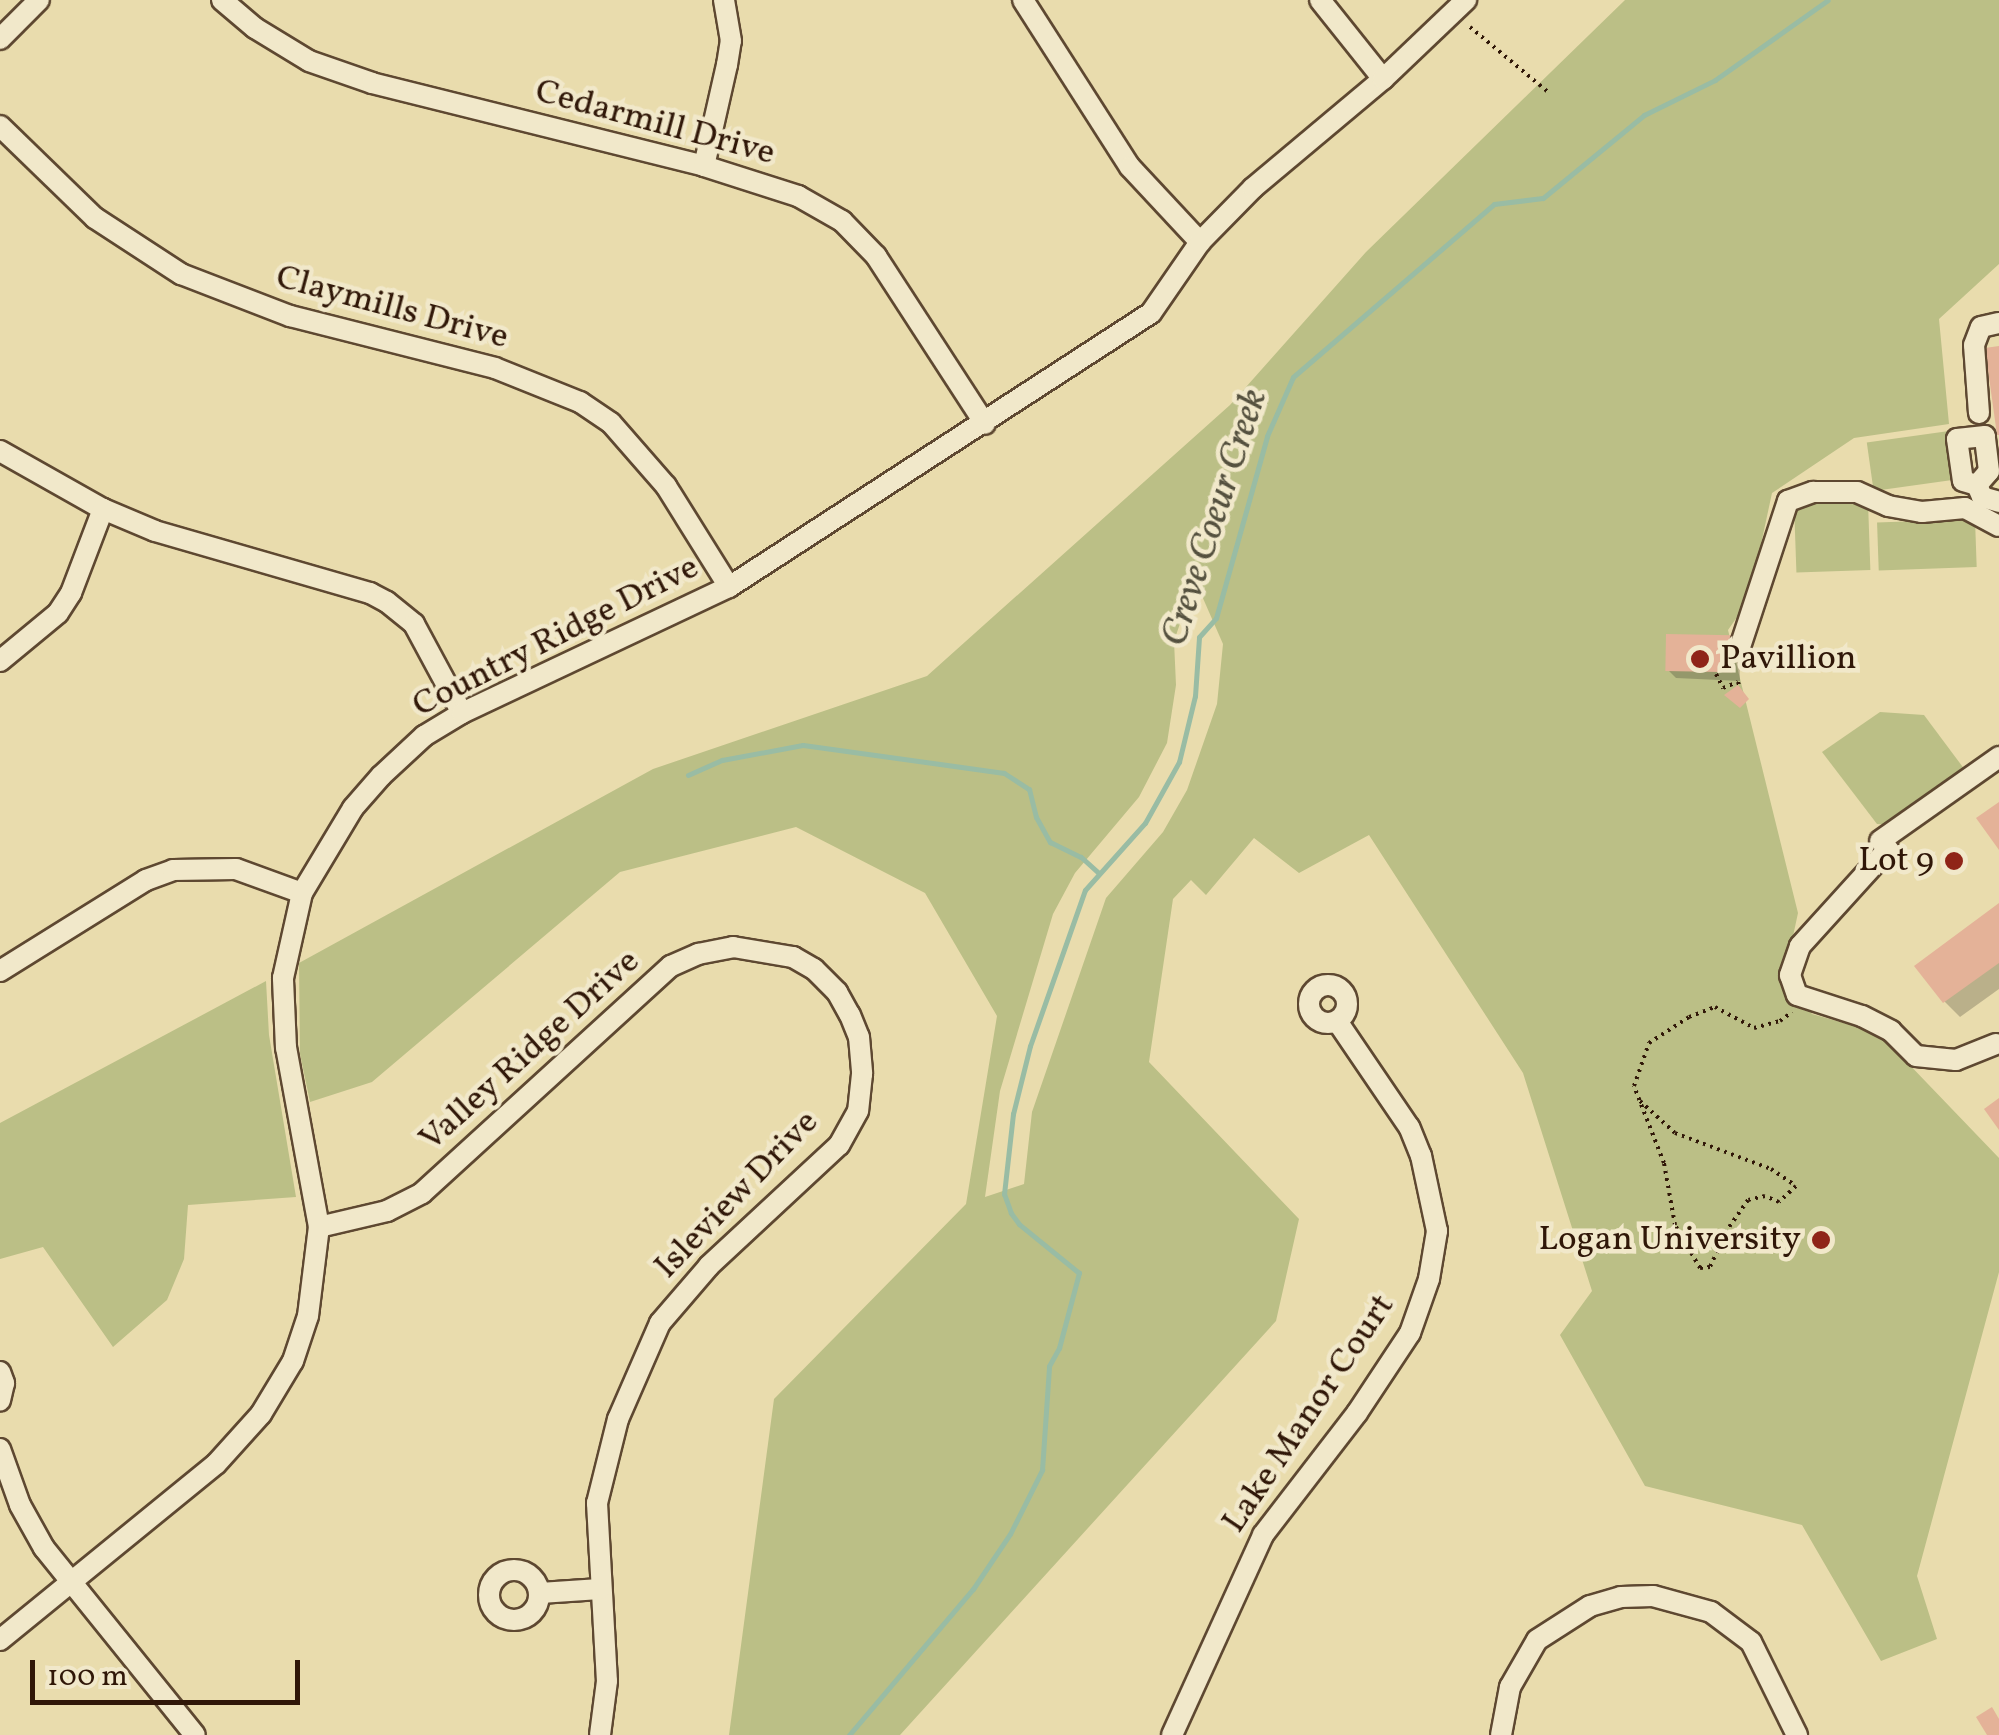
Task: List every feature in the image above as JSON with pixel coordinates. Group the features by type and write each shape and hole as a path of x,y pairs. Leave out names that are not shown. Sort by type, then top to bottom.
{"street":[{"path":"0,39 39,0"},
{"name":"Cedarmill Drive","path":"222,0 256,28 308,61 372,83 704,166 798,196 842,222 876,256 986,424"},
{"path":"704,166 728,66 730,40 724,0"},
{"path":"1023,0 1130,167 1200,242"},
{"path":"1320,0 1383,79"},
{"name":"Country Ridge Drive","path":"0,1640 216,1464 261,1414 292,1361 308,1316 319,1227 282,1009 290,930 302,893 353,808 424,736 462,713 729,588 1152,314 1200,242 1252,188 1383,79 1466,0"},
{"name":"Claymills Drive","path":"0,126 95,218 181,274 290,316 495,368 580,402 611,424 656,473 729,588"},
{"path":"1978,413 1974,345 1981,327 1999,323"},
{"path":"0,451 103,509 208,549 332,582 387,602 414,624 462,713"},
{"path":"1977,485 1982,497 1999,502"},
{"path":"1740,647 1788,501 1813,492 1857,492 1888,506 1922,512 1965,508 1999,526"},
{"path":"0,661 58,613 71,593 103,509"},
{"path":"1998,1044 1956,1060 1916,1056 1891,1031 1862,1016 1796,995 1790,974 1800,946 1884,845 1999,757"},
{"path":"0,971 146,880 173,870 236,869 302,893"},
{"name":"Valley Ridge Drive","path":"319,1227 387,1212 422,1192 672,966 698,954 733,947 778,954 814,970 837,992"},
{"name":"Isleview Drive","path":"600,1735 607,1681 597,1504 618,1419 660,1323 709,1266 839,1144 858,1111 862,1074 859,1037 837,992"},
{"name":"Lake Manor Court","path":"1172,1735 1264,1535 1410,1334 1429,1279 1437,1230 1422,1156 1409,1128 1337,1021"},
{"path":"0,1372 4,1383 0,1401"},
{"path":"0,1449 20,1505 44,1548 74,1580 195,1735"},
{"path":"540,1592 600,1589"},
{"path":"1502,1735 1510,1687 1537,1640 1590,1606 1622,1597 1653,1596 1711,1612 1751,1642 1797,1735"}],"path":[{"path":"1470,27 1548,92"},
{"path":"1716,674 1723,688 1738,682 1740,688"},
{"path":"1640,1101 1675,1132 1771,1169 1796,1186 1779,1202 1765,1196 1748,1200 1727,1230 1710,1267 1700,1268 1675,1224 1664,1164 1634,1086 1649,1042 1689,1016 1714,1007 1754,1028 1780,1021 1808,1000"}],"green space":[{"path":"1625,0 1999,0 1999,264 1939,319 1949,424 1854,438 1772,493 1749,600 1728,630 1798,913 1784,978 1812,1014 1879,1033 1999,1158 1999,1272 1917,1576 1937,1639 1881,1661 1802,1525 1645,1486 1560,1335 1592,1291 1523,1073 1369,835 1299,873 1254,838 1206,895 1191,880 1173,899 1149,1062 1299,1219 1276,1321 900,1735 729,1735 774,1399 966,1204 997,1016 925,893 796,827 620,872 372,1082 310,1102 300,1054 299,963 653,769 927,676 1230,405 1366,252","holes":["1195,580 1223,644 1217,704 1187,790 1163,832 1106,898 1032,1112 1024,1184 985,1197 1000,1091 1053,914 1075,873 1139,797 1167,743 1176,685 1174,641"]},
{"path":"1949,431 1956,480 1874,491 1867,443"},
{"path":"1868,502 1870,570 1796,573 1794,505"},
{"path":"1975,519 1977,567 1879,570 1877,522"},
{"path":"1880,712 1924,715 1968,774 1897,825 1877,824 1822,752"},
{"path":"266,981 269,1035 296,1197 188,1205 184,1259 167,1300 113,1347 43,1247 0,1259 0,1123"}],"building":[{"path":"1999,346 1999,435 1997,435 1985,348"},
{"name":"Pavillion","path":"1666,634 1733,635 1732,672 1665,671"},
{"path":"1738,685 1749,699 1740,708 1724,695"},
{"path":"1999,802 1999,850 1976,818"},
{"path":"1999,903 1999,963 1943,1003 1914,966"},
{"path":"1999,1098 1999,1130 1984,1109"},
{"path":"1992,1707 1999,1719 1999,1735 1987,1735 1976,1717"}],"waterway":[{"name":"Creve Coeur Creek","path":"849,1735 973,1589 1010,1534 1042,1470 1049,1366 1059,1348 1079,1273 1011,1213 1004,1194 1013,1114 1030,1046 1085,890 1145,823 1179,762 1195,696 1199,637 1216,618 1267,436 1293,377 1494,204 1543,198 1644,115 1715,80 1828,0"},
{"path":"688,775 722,760 803,745 1004,773 1029,789 1036,817 1050,842 1081,857 1099,873"}],"place":[{"name":"Pavillion","path":"1700,659"},
{"name":"Lot 9","path":"1954,861"},
{"name":"Logan University","path":"1821,1240"}]}
